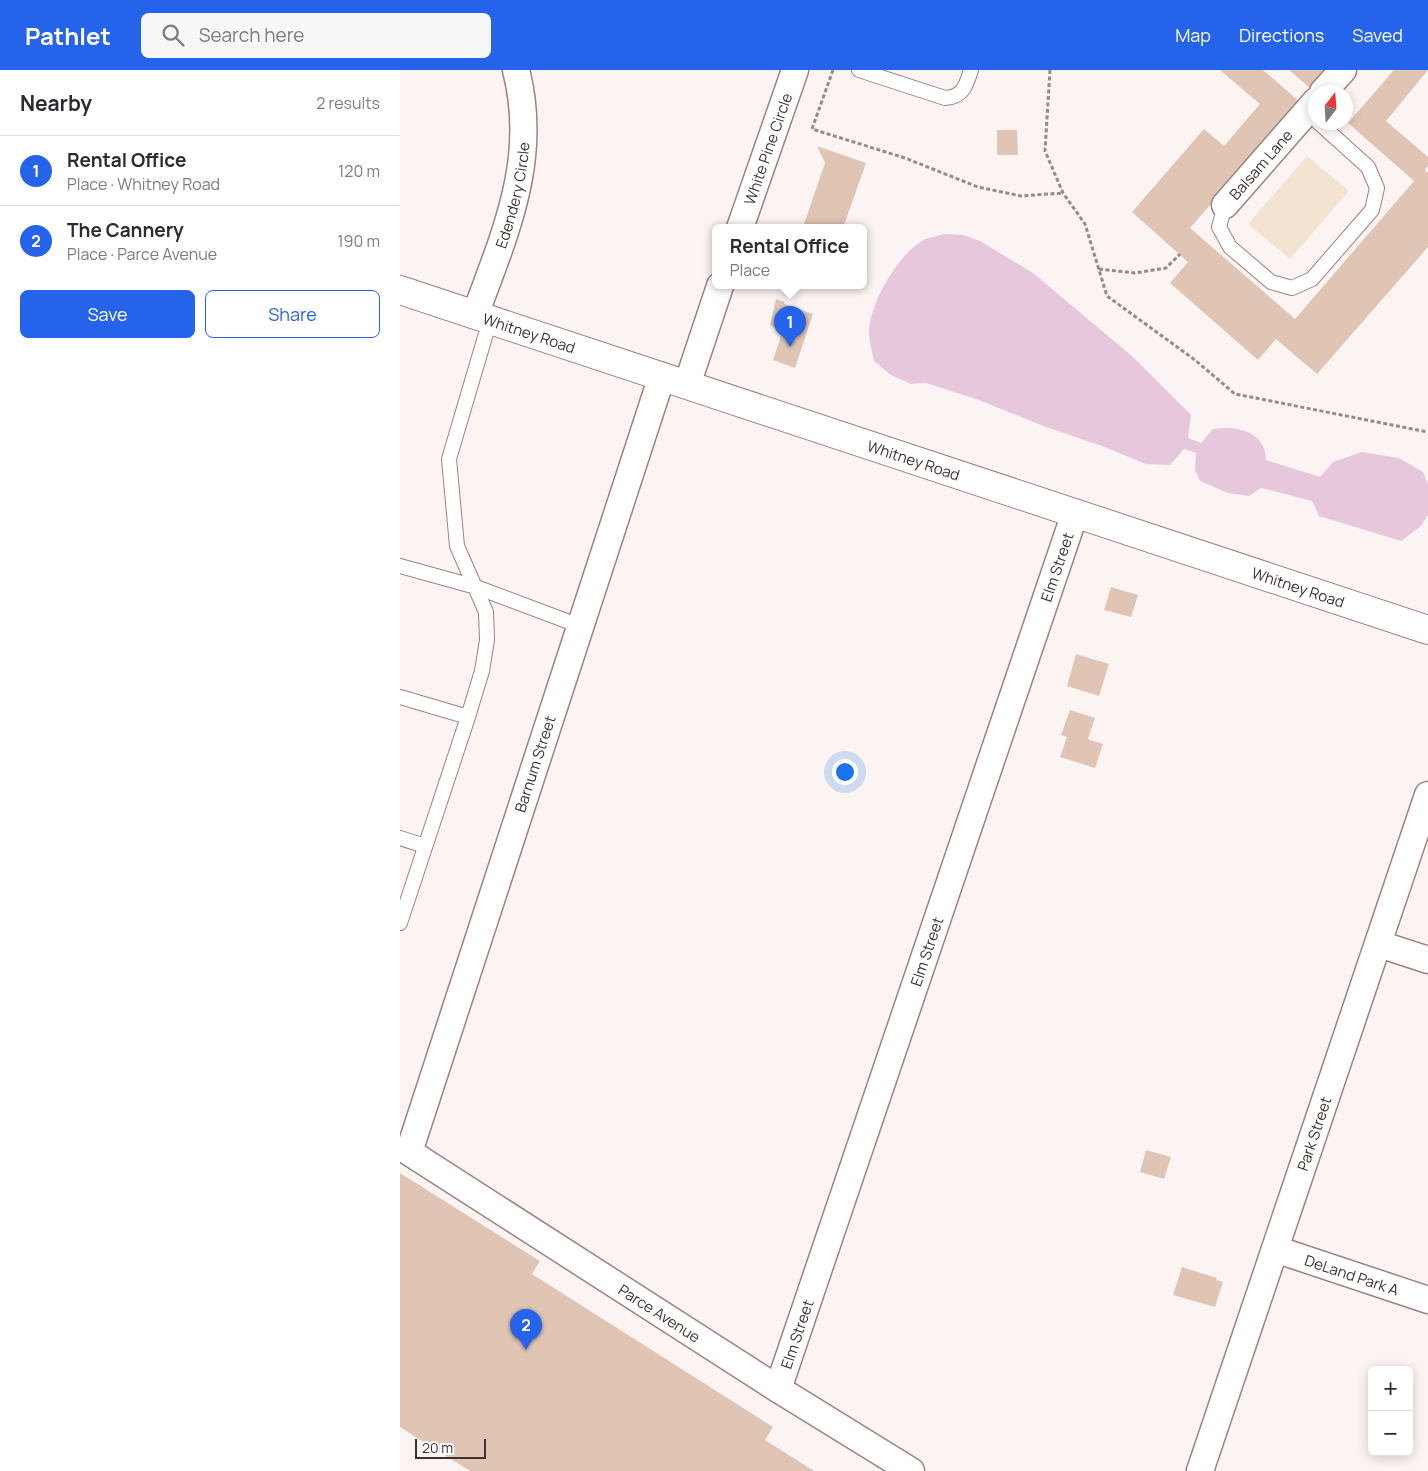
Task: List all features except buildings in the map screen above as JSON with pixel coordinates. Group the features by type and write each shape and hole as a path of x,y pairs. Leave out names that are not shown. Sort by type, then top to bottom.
{"main road":[{"name":"Whitney Road","path":"400,290 1428,630"}],"street":[{"name":"Edendery Circle","path":"483,318 520,176 524,138 523,112 516,70"},
{"name":"White Pine Circle","path":"741,224 795,70"},
{"path":"1329,85 1343,70"},
{"name":"Balsam Lane","path":"1225,205 1308,120"},
{"path":"674,381 719,289"},
{"name":"Barnum Street","path":"404,1146 580,626 674,381"},
{"name":"Elm Street","path":"778,1389 1075,513"},
{"name":"Park Street","path":"1200,1471 1428,795"},
{"path":"1379,944 1428,960"},
{"name":"Parce Avenue","path":"404,1146 778,1389 911,1471"},
{"name":"DeLand Park A","path":"1275,1249 1428,1300"}],"lane":[{"path":"859,70 945,98 955,97 964,90 971,70"},
{"path":"1225,205 1219,227 1230,247 1270,282 1292,288 1312,279 1372,210 1377,188 1368,167 1330,130"},
{"path":"400,923 468,718 482,671 487,640 486,612 457,546 449,459 483,318"},
{"path":"400,566 476,587 580,626"},
{"path":"400,697 468,718"},
{"path":"400,838 425,846"}],"path":[{"path":"833,70 812,129 905,158 978,187 1021,196 1063,193"},
{"path":"1050,70 1045,151 1063,193 1085,224 1108,296 1195,360 1235,394 1427,433"},
{"path":"1099,269 1135,273 1166,268 1180,254"}],"shaded area":[{"path":"1307,156 1349,191 1290,259 1248,224"},
{"path":"944,234 963,235 980,241 1033,273 1133,357 1191,415 1188,438 1201,443 1213,429 1240,429 1255,436 1261,442 1265,450 1266,460 1320,477 1333,462 1362,452 1399,458 1423,472 1428,484 1428,515 1421,526 1401,541 1319,516 1312,501 1261,488 1249,496 1228,493 1200,481 1195,470 1196,453 1184,449 1170,465 1146,464 979,400 926,383 911,384 891,375 874,361 869,330 875,306 888,279 906,255 925,239"}],"place":[{"name":"Rental Office","path":"790,347"},
{"name":"The Cannery","path":"526,1350"}]}
